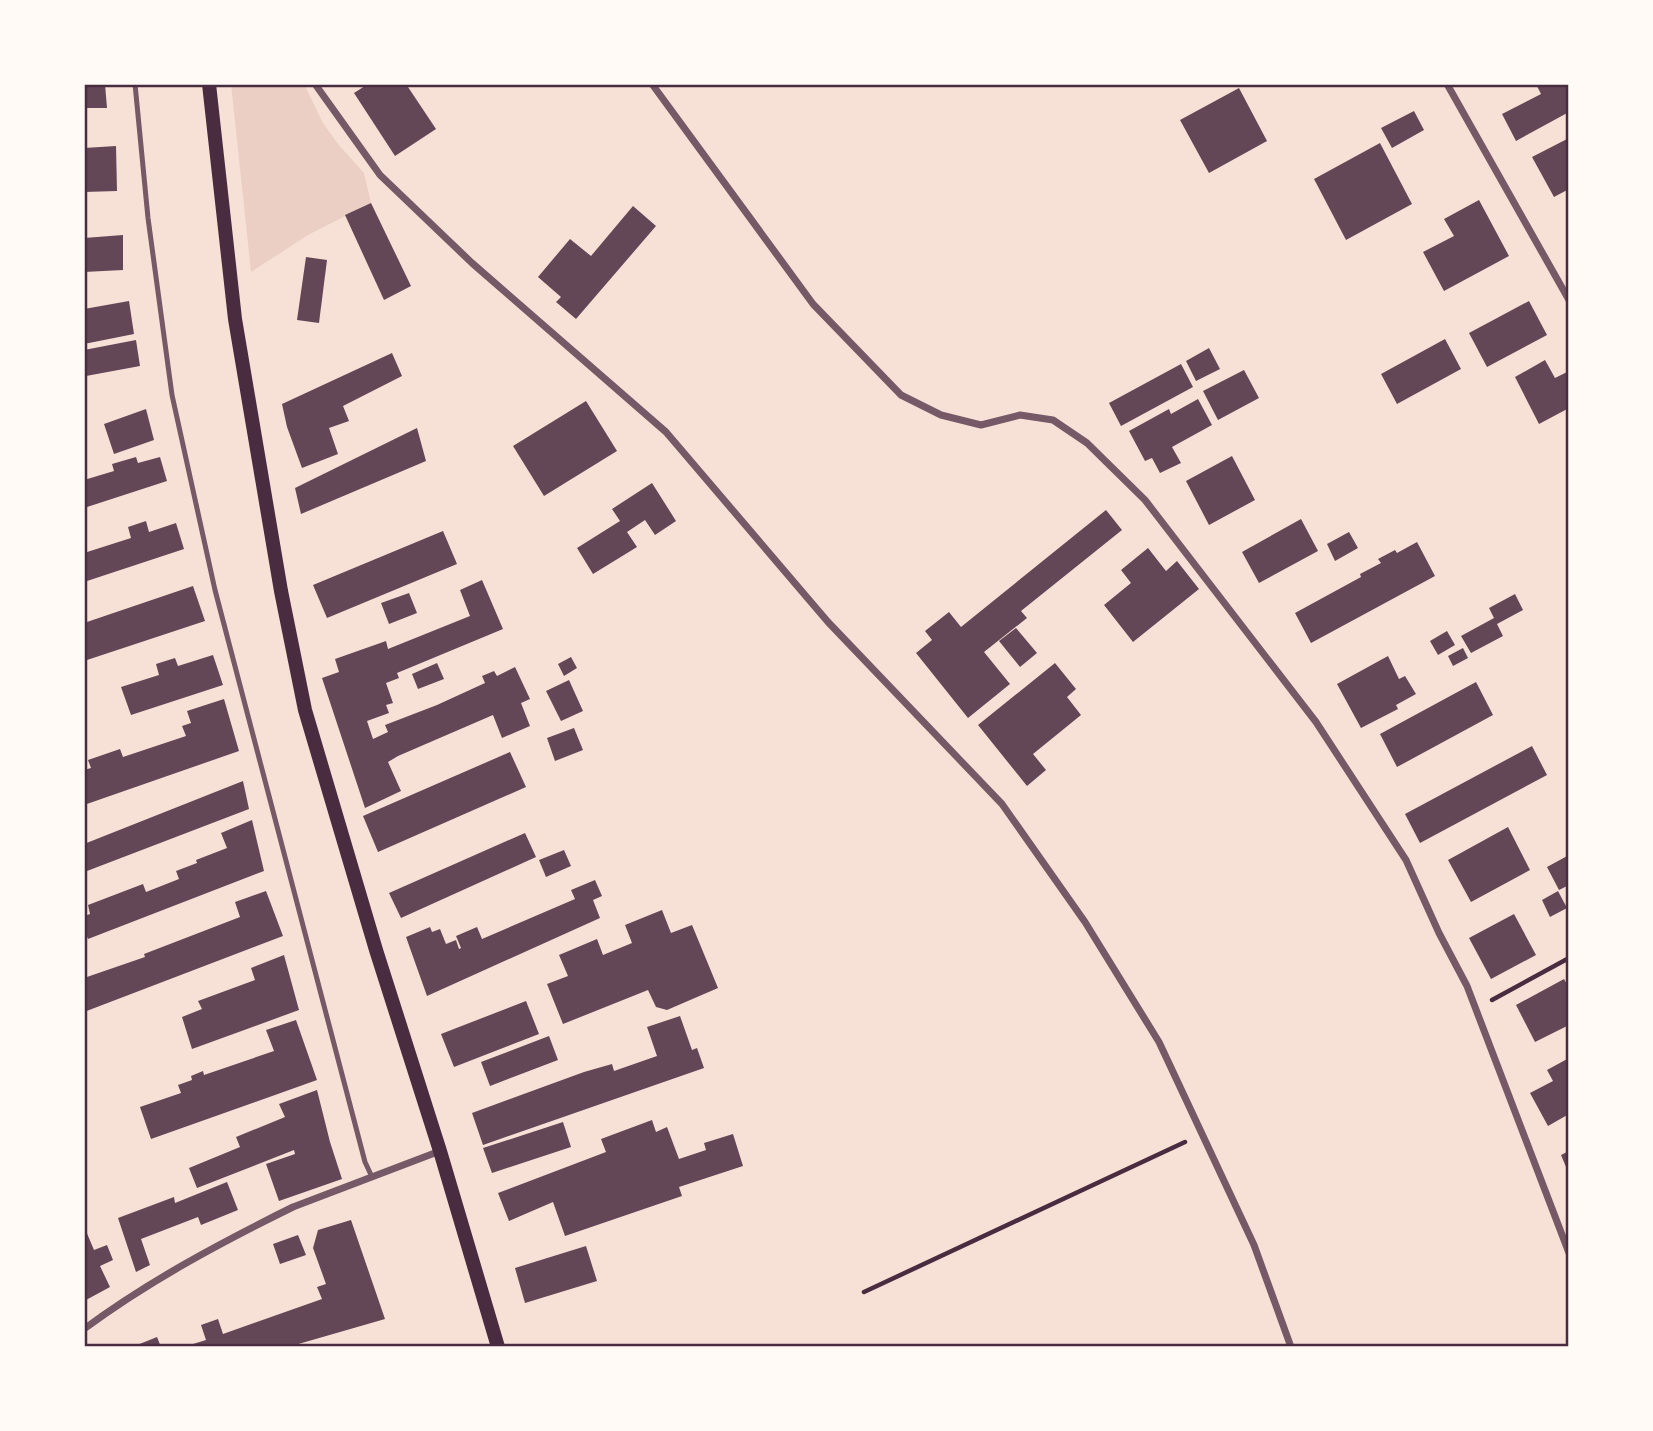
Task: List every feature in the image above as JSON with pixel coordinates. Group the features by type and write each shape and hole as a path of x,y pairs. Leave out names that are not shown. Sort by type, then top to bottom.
{"main road":[{"path":"209,84 235,319 281,591 305,710 498,1347"}],"street":[{"path":"315,84 380,175 472,264 666,432 828,622 1002,804 1086,922 1159,1042 1254,1245 1291,1347"},
{"path":"652,84 813,304 901,395 941,415 981,425 1020,415 1053,420 1087,443 1145,500 1316,722 1406,860 1439,933 1467,986 1569,1253"},
{"path":"1447,84 1569,300"},
{"path":"84,1329 128,1297 210,1249 293,1207 440,1151"}],"lane":[{"path":"135,84 148,218 175,408 215,590 365,1162 372,1177"}],"path":[{"path":"1476,1009 1569,958"},
{"path":"864,1292 1202,1134"}],"shaded area":[{"path":"231,84 304,84 323,123 364,173 371,203 308,235 251,272"}],"building":[{"path":"84,84 105,84 107,108 84,108"},
{"path":"368,84 406,84 436,129 395,156 354,93"},
{"path":"1536,84 1569,84 1569,112 1516,141 1502,114 1541,94"},
{"path":"1239,88 1267,141 1209,173 1180,120"},
{"path":"1414,111 1424,130 1392,148 1381,128"},
{"path":"1569,138 1569,189 1554,197 1532,157"},
{"path":"1380,143 1412,204 1346,240 1314,179"},
{"path":"116,146 117,191 84,192 84,148"},
{"path":"1479,200 1509,256 1444,291 1423,252 1454,236 1444,219"},
{"path":"371,203 411,286 384,300 345,215"},
{"path":"633,206 656,226 576,319 556,302 561,297 538,277 570,239 591,256"},
{"path":"123,235 123,270 84,272 84,238"},
{"path":"306,257 327,260 319,323 297,320"},
{"path":"129,301 134,334 84,344 84,309"},
{"path":"1529,301 1547,335 1487,367 1469,333"},
{"path":"1445,339 1461,369 1397,404 1381,374"},
{"path":"136,340 140,366 86,376 87,381 84,382 84,350"},
{"path":"1209,348 1220,369 1196,381 1186,361"},
{"path":"392,353 402,376 343,406 349,421 329,428 338,454 302,468 282,404"},
{"path":"1545,360 1555,378 1569,371 1569,408 1539,424 1515,377"},
{"path":"1181,364 1193,387 1121,426 1109,403"},
{"path":"1244,370 1259,398 1218,420 1203,391"},
{"path":"1198,399 1212,425 1172,447 1181,463 1160,473 1152,458 1145,461 1129,431 1169,409 1171,414"},
{"path":"586,401 617,451 544,496 513,446"},
{"path":"146,409 154,440 114,454 104,424"},
{"path":"417,428 426,461 301,514 295,488"},
{"path":"1232,456 1255,500 1209,525 1186,481"},
{"path":"136,457 138,463 160,457 167,481 84,508 84,480 114,471 112,464"},
{"path":"652,483 676,521 655,535 645,520 627,532 637,547 593,574 577,548 620,521 612,509"},
{"path":"1106,510 1122,530 1021,611 1027,618 984,652 1010,684 968,718 916,653 932,640 925,631 949,612 961,627"},
{"path":"1301,519 1318,551 1259,583 1242,552"},
{"path":"146,521 149,532 176,523 184,549 84,582 84,553 131,538 128,527"},
{"path":"443,531 457,564 327,618 313,585"},
{"path":"1349,532 1358,548 1335,561 1327,544"},
{"path":"1417,542 1435,576 1311,643 1295,613 1361,577 1360,574 1381,563 1378,559"},
{"path":"1148,548 1166,571 1177,561 1199,589 1133,642 1104,605 1131,583 1121,570"},
{"path":"482,580 503,629 397,673 399,678 386,683 393,703 386,705 389,713 367,721 373,739 388,732 385,725 485,683 482,676 494,671 497,676 515,667 530,699 521,703 530,726 502,738 493,715 398,756 388,762 401,791 365,808 322,678 339,672 335,659 386,641 388,649 470,616 460,590"},
{"path":"193,586 205,621 84,661 84,623"},
{"path":"409,593 417,613 389,624 381,603"},
{"path":"1515,594 1523,610 1497,624 1503,636 1471,653 1461,636 1494,618 1489,608"},
{"path":"1016,628 1037,653 1020,667 999,641"},
{"path":"1447,631 1455,645 1438,655 1430,641"},
{"path":"1463,648 1468,658 1453,666 1448,656"},
{"path":"213,655 223,685 131,715 121,687 159,675 156,664 175,658 178,666"},
{"path":"1388,656 1399,679 1405,676 1416,694 1396,705 1398,709 1361,728 1337,684"},
{"path":"571,657 577,668 564,676 558,664"},
{"path":"437,663 444,679 418,689 412,674"},
{"path":"1055,663 1076,689 1067,697 1081,715 1033,754 1046,770 1027,786 978,725"},
{"path":"569,680 583,711 561,721 546,691"},
{"path":"1476,682 1493,715 1397,767 1380,734"},
{"path":"224,699 239,751 84,805 84,770 91,768 88,760 120,749 123,757 186,736 182,726 191,723 187,711"},
{"path":"574,728 583,750 555,761 547,738"},
{"path":"1532,746 1547,775 1420,843 1405,814"},
{"path":"510,752 526,787 378,852 363,816"},
{"path":"243,781 249,809 87,871 84,844"},
{"path":"252,820 264,871 88,939 84,929 84,916 90,914 88,905 143,884 146,892 179,879 176,871 227,848 221,833"},
{"path":"1508,827 1530,870 1471,902 1448,860"},
{"path":"525,833 536,857 401,918 389,893"},
{"path":"564,850 571,866 546,877 539,860"},
{"path":"1569,855 1569,885 1559,890 1547,867"},
{"path":"595,880 602,896 593,900 600,918 427,996 406,937 430,927 432,932 440,929 446,944 456,940 459,949 461,948 456,936 477,927 482,939 575,899 571,890"},
{"path":"266,891 283,936 84,1012 84,978 145,957 144,954 240,917 235,902"},
{"path":"1558,891 1567,908 1550,917 1542,900"},
{"path":"662,910 671,933 692,925 718,988 667,1010 656,1007 648,990 563,1024 547,984 568,976 559,955 597,939 603,955 632,943 625,925"},
{"path":"1514,914 1536,955 1491,979 1469,938"},
{"path":"284,955 299,1010 192,1049 182,1017 202,1009 198,1001 255,980 251,968"},
{"path":"1564,979 1569,988 1569,1025 1535,1042 1516,1005"},
{"path":"526,1001 539,1034 454,1067 441,1034"},
{"path":"680,1016 692,1050 697,1048 704,1068 483,1145 472,1113 584,1072 612,1064 614,1071 657,1056 647,1027"},
{"path":"296,1020 317,1080 151,1139 140,1107 181,1093 178,1085 192,1080 191,1076 203,1071 204,1075 274,1051 266,1030"},
{"path":"549,1036 558,1060 490,1086 481,1062"},
{"path":"1569,1058 1569,1114 1548,1126 1530,1093 1553,1081 1547,1070"},
{"path":"317,1090 342,1179 279,1201 266,1164 295,1154 294,1150 197,1188 189,1168 240,1147 236,1137 285,1117 279,1104"},
{"path":"652,1120 656,1132 667,1127 679,1159 706,1150 704,1143 733,1134 743,1166 679,1187 682,1196 565,1236 553,1202 509,1221 498,1193 606,1152 601,1139"},
{"path":"563,1122 571,1147 492,1173 483,1148"},
{"path":"1569,1151 1569,1174 1561,1155"},
{"path":"227,1182 238,1210 201,1225 198,1217 141,1239 150,1265 136,1272 118,1218 174,1197 175,1203"},
{"path":"351,1220 385,1319 288,1347 195,1347 193,1344 206,1340 201,1325 218,1319 223,1334 322,1299 317,1287 326,1284 313,1248 318,1230"},
{"path":"86,1231 94,1250 107,1245 113,1260 100,1266 110,1287 86,1300 84,1232"},
{"path":"298,1235 306,1255 280,1264 273,1244"},
{"path":"586,1246 597,1281 525,1303 515,1268"},
{"path":"157,1337 161,1347 132,1347"}]}
